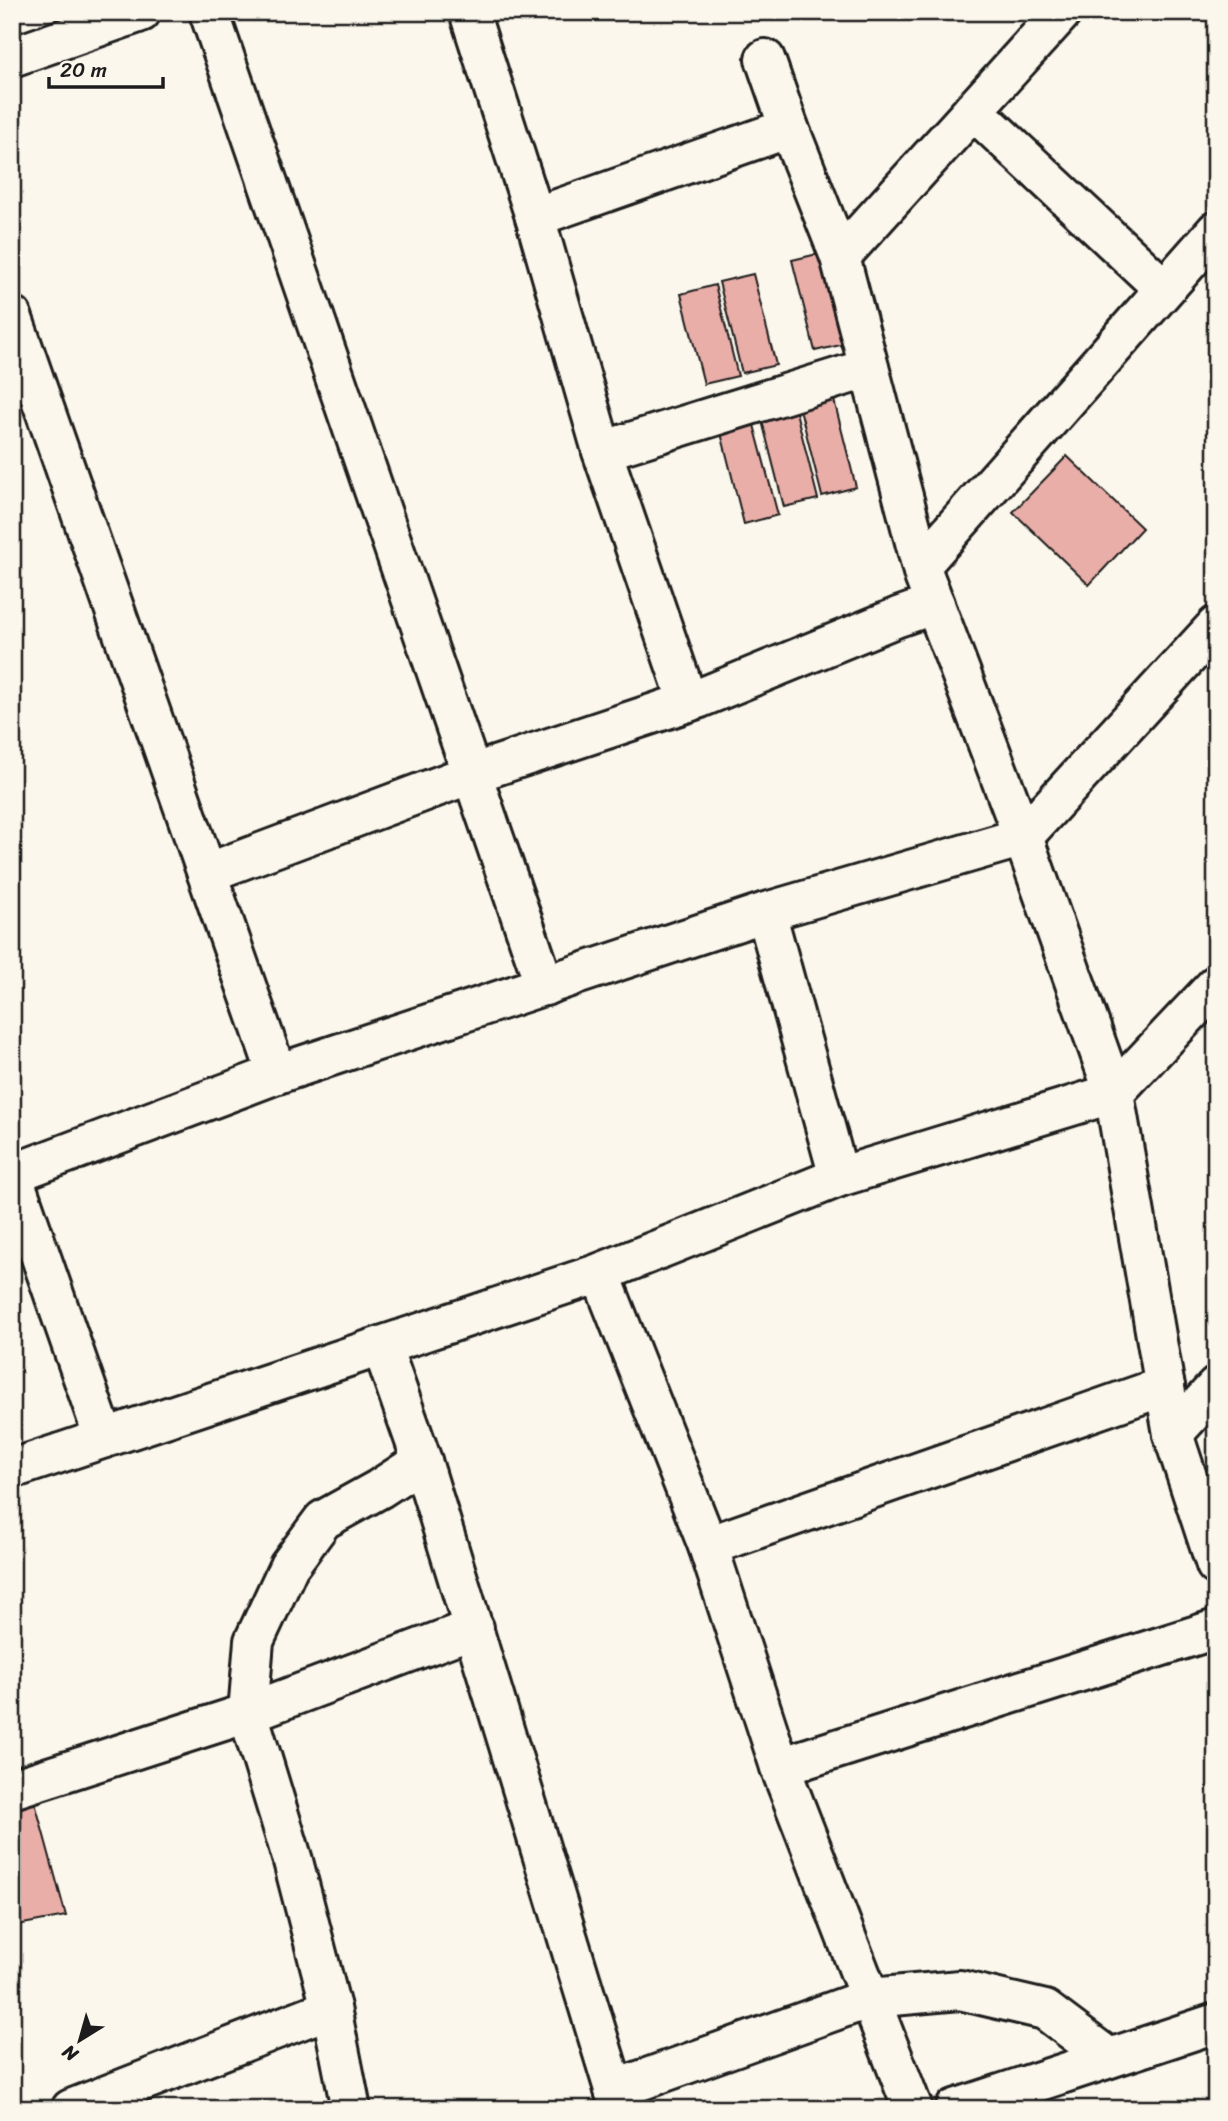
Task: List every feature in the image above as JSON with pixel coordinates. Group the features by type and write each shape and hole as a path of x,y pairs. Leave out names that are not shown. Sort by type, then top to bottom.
{"street":[{"path":"12,57 141,12"},
{"path":"209,12 545,986"},
{"path":"469,12 535,217 602,450 688,702"},
{"path":"840,257 1062,12"},
{"path":"765,59 840,257 935,604 1023,836 1114,1093 1173,1434 1216,1565"},
{"path":"973,110 1164,289"},
{"path":"535,217 789,128"},
{"path":"922,564 1216,231"},
{"path":"12,316 277,1074"},
{"path":"602,450 869,368"},
{"path":"207,873 471,774 688,702 935,604"},
{"path":"103,1438 12,1174 277,1074 766,912 1023,836 1216,626"},
{"path":"766,912 839,1177"},
{"path":"12,1469 600,1273 839,1177 1114,1093 1216,985"},
{"path":"600,1273 708,1546 780,1767 913,2109"},
{"path":"382,1347 422,1461 617,2099 870,1998 960,1990 1045,2010 1109,2058"},
{"path":"708,1546 1165,1386"},
{"path":"1173,1434 1216,1387"},
{"path":"351,2109 331,2008 293,1861 248,1713 254,1641 289,1566 323,1520 422,1461"},
{"path":"12,1789 248,1713 474,1628"},
{"path":"780,1767 1216,1629"},
{"path":"71,2109 331,2008"},
{"path":"955,2109 1216,2023"}],"building":[{"path":"826,252 849,343 815,351 792,260"},
{"path":"753,274 776,365 742,373 719,282"},
{"path":"715,285 738,376 704,384 681,294"},
{"path":"833,396 856,487 822,496 799,405"},
{"path":"795,408 818,499 784,507 761,417"},
{"path":"754,425 778,515 744,524 721,433"},
{"path":"1067,456 1142,528 1089,585 1013,512"},
{"path":"31,1788 66,1916 12,1926 12,1794"}]}
